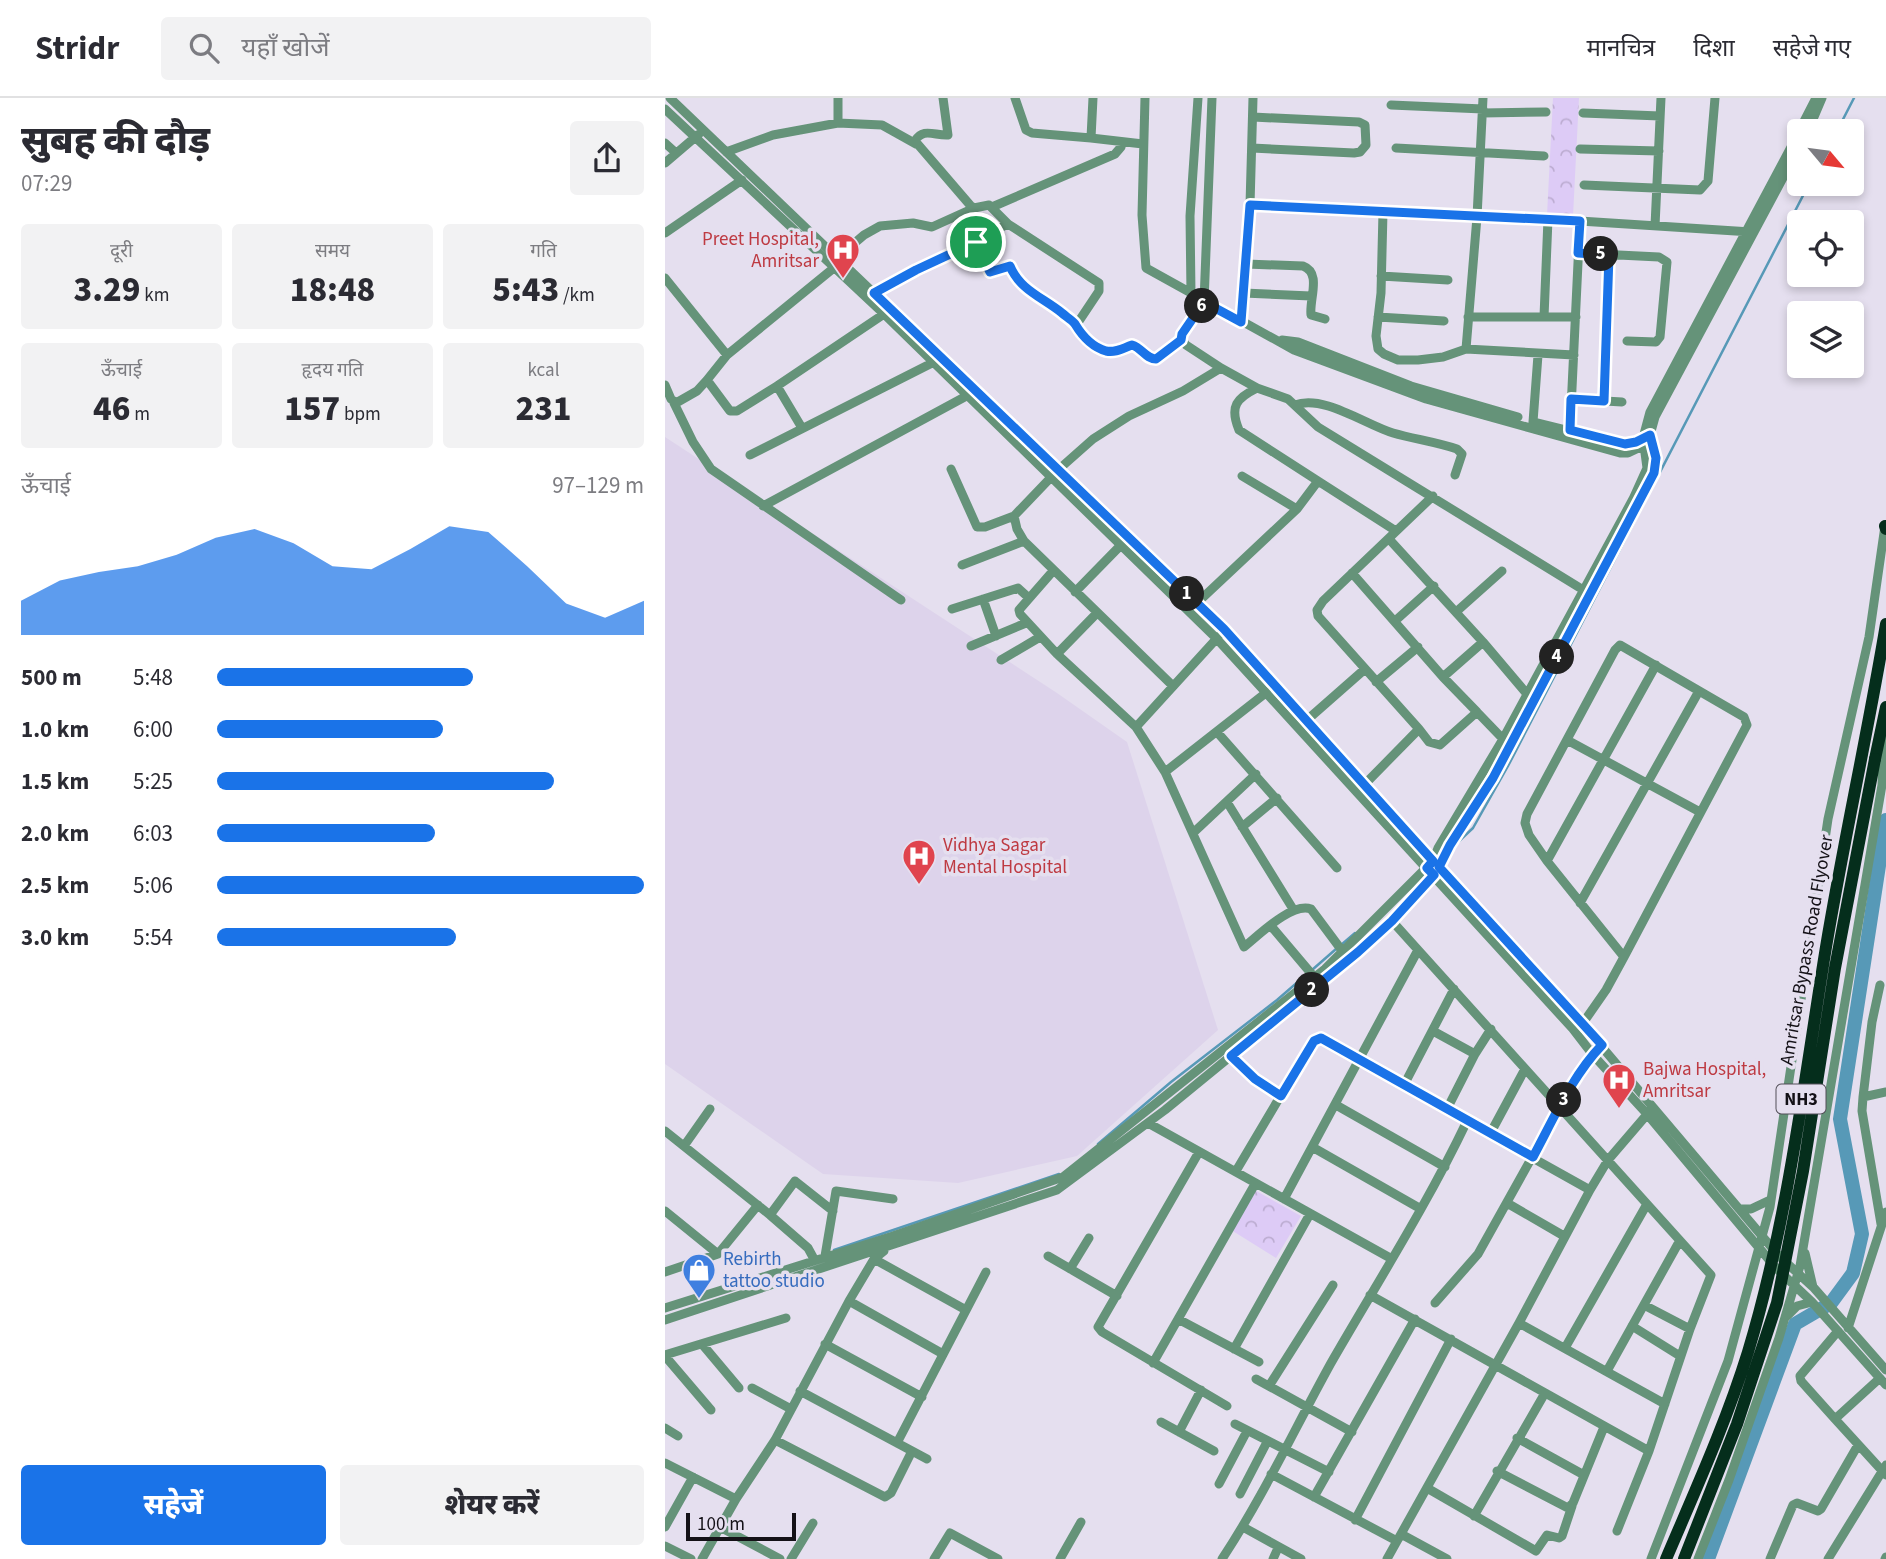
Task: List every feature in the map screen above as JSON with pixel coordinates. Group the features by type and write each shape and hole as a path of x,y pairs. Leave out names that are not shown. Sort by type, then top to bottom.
{"highway":[{"name":"Amritsar Bypass Road Flyover","path":"1666,1559 1723,1424 1760,1310 1793,1156 1833,904 1886,624"},
{"name":"NH3","path":"1885,723 1886,707"},
{"name":"Amritsar Bypass Road Flyover","path":"1684,1559 1737,1424 1777,1303 1803,1171 1835,968 1875,759 1885,723"}],"street":[{"path":"670,98 742,180 874,293 888,311"},
{"path":"838,98 838,123"},
{"path":"916,144 916,138 926,132 948,135 943,98"},
{"path":"1015,98 1026,130 1032,134 1143,144"},
{"path":"1091,138 1093,98"},
{"path":"1145,98 1142,215 1146,268 1294,350 1382,384 1620,453 1629,453 1647,440"},
{"path":"1191,293 1190,216 1198,98"},
{"path":"976,242 990,272 1010,266 1015,277 1030,292 1057,309 1076,325 1079,332 1103,350 1119,351 1132,345 1153,359 1160,358 1181,340 1182,334 1204,302 1212,98"},
{"path":"1241,322 1250,205 1253,98"},
{"path":"1466,349 1483,98"},
{"path":"1655,226 1661,98"},
{"path":"1584,185 1700,190 1706,184 1715,98"},
{"path":"1806,119 1816,98"},
{"path":"1813,119 1822,98"},
{"path":"1391,105 1546,112"},
{"path":"665,109 726,152 938,360 968,395 1224,629 1307,720 1593,1055 1650,1110 1817,1292 1840,1326 1884,1378 1835,1419"},
{"path":"1583,113 1660,116"},
{"path":"1252,117 1359,122 1365,125 1366,145 1360,152 1354,153 1252,148"},
{"path":"726,152 773,135 838,123 882,124 916,144 974,208"},
{"path":"665,163 699,134"},
{"path":"992,207 1115,154 1122,142"},
{"path":"665,143 675,152"},
{"path":"1396,148 1544,156"},
{"path":"1580,149 1659,151"},
{"path":"665,1308 893,1236 1063,1177 1315,978 1433,868 1438,848 1503,739 1585,591 1643,477 1647,461 1650,412 1787,166"},
{"path":"665,233 742,180"},
{"path":"674,403 692,394 727,355 836,262 864,234 880,226 912,223 932,227 987,204 1008,224 1101,285 1076,325"},
{"path":"1250,205 1548,219 1749,232"},
{"path":"1383,212 1378,349 1389,357 1398,359 1431,359 1466,349 1574,355"},
{"path":"1544,317 1548,219"},
{"path":"1570,430 1580,221"},
{"path":"874,293 1008,224"},
{"path":"1578,253 1659,257 1667,262 1660,337 1656,341 1627,341"},
{"path":"1604,401 1609,255"},
{"path":"1246,264 1305,266 1312,270 1314,275 1311,315 1325,319"},
{"path":"1381,276 1448,280"},
{"path":"665,278 727,355"},
{"path":"1244,293 1311,296"},
{"path":"707,380 734,412 888,311"},
{"path":"1378,317 1444,321"},
{"path":"1468,317 1576,317"},
{"path":"1181,340 1221,368 1257,388 1283,396 1318,427 1585,591"},
{"path":"1277,340 1298,342 1411,386 1533,422 1619,443 1647,440"},
{"path":"1533,422 1538,355"},
{"path":"938,360 977,390 1121,545 1267,691 1355,792 1433,868 1583,1023 1776,1268 1840,1326"},
{"path":"750,455 938,360"},
{"path":"951,469 977,527 985,527 1014,516 1076,452 1109,428 1183,391 1221,368"},
{"path":"665,385 693,442 711,469 901,600"},
{"path":"777,386 802,428"},
{"path":"1257,388 1237,401 1239,430 1318,481 1393,535 1527,694"},
{"path":"763,506 977,390"},
{"path":"1571,399 1622,402"},
{"path":"1296,405 1311,403 1326,406 1385,431 1460,451 1461,457 1455,475"},
{"path":"665,1320 888,1248 1002,1206 1057,1190 1148,1123 1392,921 1450,845 1493,778 1649,484 1657,464 1647,440"},
{"path":"1242,476 1297,509"},
{"path":"1197,603 1297,509 1318,481"},
{"path":"1433,496 1323,601 1317,613 1429,741 1440,745 1477,712"},
{"path":"1014,516 1024,541 1173,686"},
{"path":"1651,1559 1728,1361 1770,1200 1828,819 1869,636 1886,525"},
{"path":"962,565 1024,541"},
{"path":"1075,592 1121,545"},
{"path":"1456,612 1502,570"},
{"path":"1053,571 1019,611 1026,623 1057,654 1136,727 1165,772 1244,947 1293,909 1305,907 1311,909 1343,952"},
{"path":"1352,573 1443,677 1503,739"},
{"path":"1395,621 1434,586"},
{"path":"952,609 1018,588 1029,598"},
{"path":"983,599 996,636"},
{"path":"1057,654 1097,613"},
{"path":"971,646 1026,623"},
{"path":"1136,727 1224,629"},
{"path":"1001,660 1040,636"},
{"path":"1443,677 1483,642"},
{"path":"1583,1023 1606,990 1624,957 1700,812 1747,725 1744,717 1624,645 1617,647 1527,814 1525,823 1529,835 1547,861 1624,957"},
{"path":"1376,682 1418,647"},
{"path":"1547,861 1656,665"},
{"path":"1307,720 1365,669"},
{"path":"1165,772 1267,691"},
{"path":"1580,903 1699,691"},
{"path":"1698,1559 1729,1480 1786,1317 1798,1274 1882,785 1885,723"},
{"path":"1363,785 1419,729"},
{"path":"1217,732 1337,868"},
{"path":"1567,740 1700,812"},
{"path":"1193,833 1256,774"},
{"path":"1242,827 1277,798"},
{"path":"1227,802 1293,909"},
{"path":"1392,921 1711,1275 1680,1356 1649,1451 1617,1531"},
{"path":"1271,926 1315,978"},
{"path":"1285,1199 1418,950"},
{"path":"1880,985 1872,1022 1862,1119 1881,1224"},
{"path":"1403,1085 1454,989"},
{"path":"1447,1109 1491,1029"},
{"path":"1433,1031 1475,1054"},
{"path":"1235,1171 1316,1039 1321,1038 1590,1190"},
{"path":"1435,1303 1478,1254 1560,1107 1602,1045"},
{"path":"1231,1056 1255,1079 1281,1096"},
{"path":"1490,1134 1525,1069"},
{"path":"1863,1097 1886,1092"},
{"path":"1336,1105 1445,1167"},
{"path":"684,1146 710,1108"},
{"path":"1387,1559 1590,1190 1608,1160 1650,1110"},
{"path":"1222,1559 1244,1527 1307,1406 1445,1167 1467,1121"},
{"path":"1148,1123 1392,1259"},
{"path":"665,1131 770,1215 808,1248 814,1259"},
{"path":"1314,1148 1421,1209"},
{"path":"1199,1152 1117,1296 1099,1321 1100,1330 1227,1406"},
{"path":"770,1215 794,1181 833,1211"},
{"path":"1153,1363 1255,1184"},
{"path":"825,1256 835,1192 838,1190 893,1199"},
{"path":"1738,1209 1751,1209 1770,1200"},
{"path":"1507,1203 1565,1236"},
{"path":"1565,1348 1647,1204"},
{"path":"665,1272 718,1254 758,1205"},
{"path":"665,1211 718,1254"},
{"path":"1828,1559 1885,1470 1858,1445 1801,1381 1800,1376 1840,1326 1876,1247 1886,1212"},
{"path":"1234,1349 1310,1214"},
{"path":"1070,1269 1089,1238"},
{"path":"1804,1241 1806,1264 1817,1292"},
{"path":"1608,1371 1679,1242"},
{"path":"702,1559 736,1499 775,1440 825,1344 874,1259 888,1248"},
{"path":"1048,1256 1117,1296"},
{"path":"874,1259 966,1310"},
{"path":"897,1443 986,1272"},
{"path":"1269,1386 1333,1285"},
{"path":"1370,1294 1649,1451"},
{"path":"849,1301 943,1354"},
{"path":"1786,1317 1797,1306 1814,1304"},
{"path":"1644,1305 1690,1329"},
{"path":"711,1410 665,1355 786,1318"},
{"path":"1178,1319 1259,1362"},
{"path":"1314,1497 1415,1319"},
{"path":"1519,1323 1665,1404"},
{"path":"1632,1326 1680,1356"},
{"path":"1355,1520 1451,1339"},
{"path":"702,1344 739,1388"},
{"path":"825,1344 922,1397"},
{"path":"1256,1379 1352,1432"},
{"path":"752,1388 791,1409"},
{"path":"1179,1432 1201,1390"},
{"path":"800,1391 927,1459"},
{"path":"1474,1516 1497,1471 1545,1393"},
{"path":"1161,1422 1214,1451"},
{"path":"1235,1424 1329,1472"},
{"path":"1427,1488 1537,1551 1547,1535 1559,1538 1562,1536 1604,1427"},
{"path":"665,1428 678,1436"},
{"path":"1219,1484 1247,1430"},
{"path":"1517,1438 1584,1475"},
{"path":"775,1440 885,1497 891,1493 912,1451"},
{"path":"1240,1494 1267,1442"},
{"path":"1770,1559 1793,1505 1798,1503 1820,1510 1858,1445"},
{"path":"665,1463 736,1499"},
{"path":"1497,1471 1564,1508 1572,1506"},
{"path":"1271,1474 1355,1520 1447,1559"},
{"path":"665,1527 693,1477"},
{"path":"1060,1559 1081,1522"},
{"path":"791,1559 813,1523"},
{"path":"720,1527 780,1559"},
{"path":"1244,1527 1301,1559"},
{"path":"934,1559 950,1533 998,1559"},
{"path":"665,1546 676,1556 691,1559"},
{"path":"1273,1559 1278,1548"}],"shaded area":[{"name":"Vidhya Sagar Mental Hospital","path":"665,437 1057,693 1127,742 1218,1030 1077,1156 958,1183 823,1174 665,1064"}],"green space":[{"path":"1553,98 1579,98 1573,216 1547,215"},
{"path":"1251,1188 1301,1216 1276,1258 1228,1228"}],"waterway":[{"path":"1843,119 1854,98"},
{"path":"1457,843 1473,828 1508,766 1803,196"},
{"path":"1708,1559 1795,1324 1831,1303 1853,1273 1862,1234 1840,1119 1886,820"},
{"path":"1341,945 1355,933"},
{"path":"1312,970 1336,949"},
{"path":"1098,1144 1307,974"},
{"path":"834,1250 1059,1174"}],"place":[{"name":"Preet Hospital, Amritsar","path":"843,280"},
{"name":"Vidhya Sagar Mental Hospital","path":"919,886"},
{"name":"Bajwa Hospital, Amritsar","path":"1619,1110"},
{"name":"Rebirth tattoo studio","path":"699,1300"}],"route":[{"path":"1250,205 1580,221 1578,253 1609,255 1604,401 1571,399 1570,430 1625,444 1650,435 1657,464 1649,484 1493,778 1439,867 1602,1045 1560,1107 1533,1157 1321,1038 1314,1041 1281,1096 1262,1085 1231,1056 1392,921 1434,875 1427,868 1433,861 1224,629 874,293 976,242 990,272 1010,266 1015,277 1030,292 1057,309 1076,325 1079,332 1103,350 1119,351 1132,345 1153,359 1160,358 1181,340 1182,334 1204,302 1241,322 1250,205"}]}
